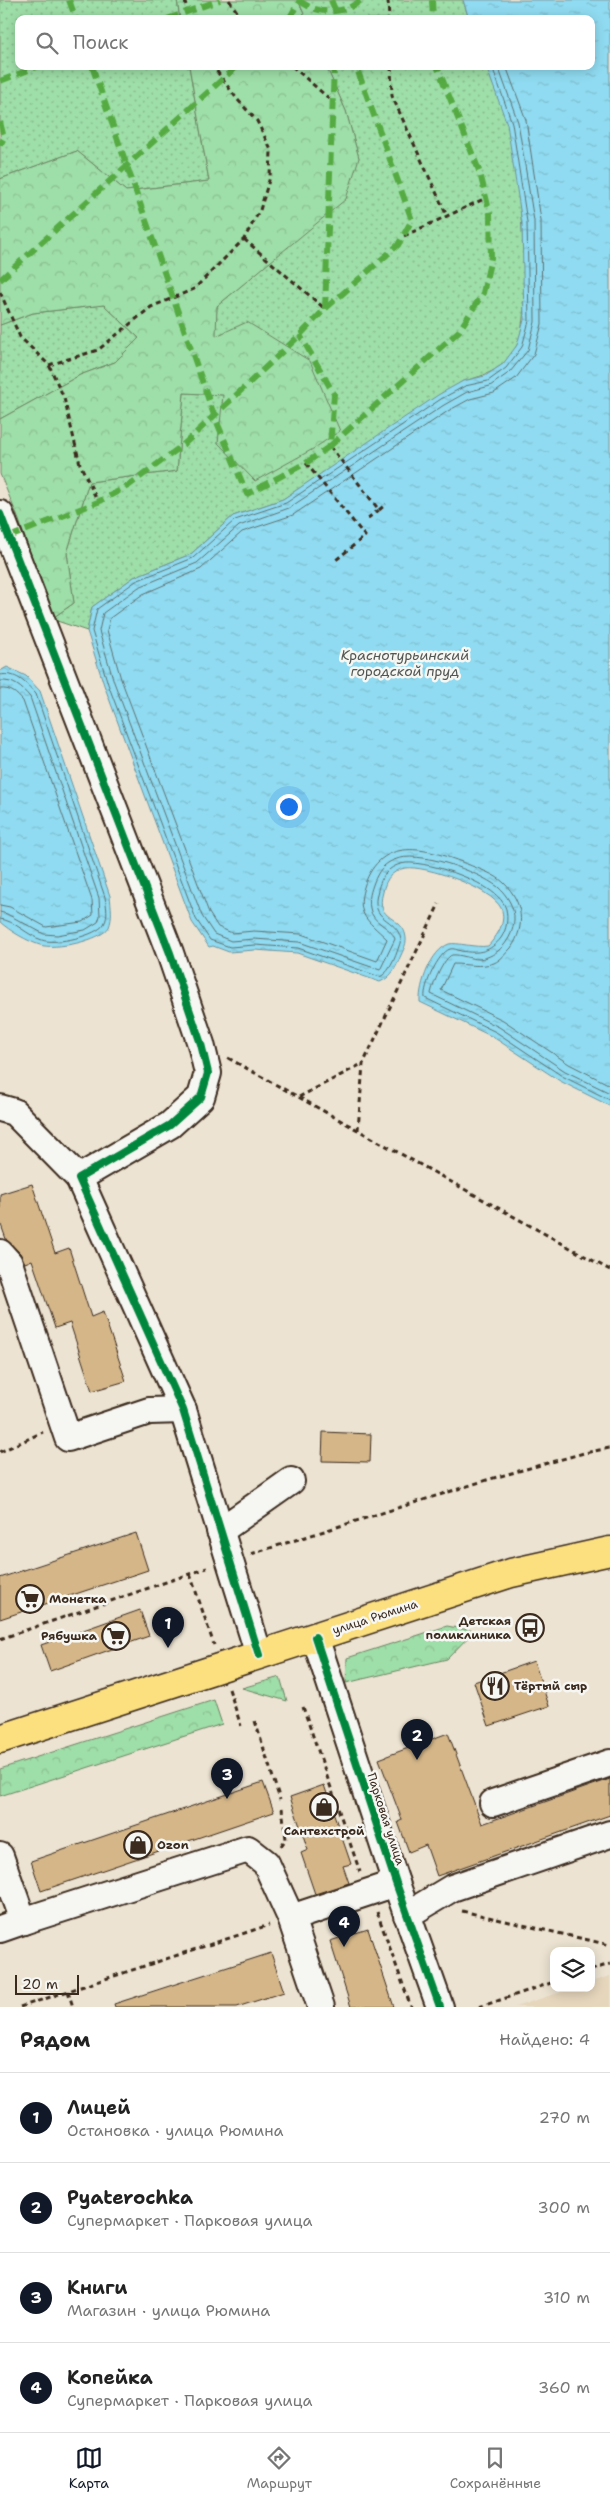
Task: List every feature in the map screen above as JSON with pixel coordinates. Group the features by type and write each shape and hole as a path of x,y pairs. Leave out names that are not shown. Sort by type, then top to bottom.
{"main road":[{"name":"улица Рюмина","path":"0,1739 510,1573 610,1551"}],"street":[{"path":"0,514 170,953 201,1044 208,1073 202,1097 170,1125 79,1178"},
{"path":"0,1108 14,1112 79,1178 183,1410 259,1655"},
{"path":"0,1253 9,1263 68,1438 149,1410 183,1410"},
{"path":"220,1531 291,1480"},
{"name":"Парковая улица","path":"315,1637 396,1883 417,1909 440,2007"},
{"path":"493,1804 610,1764"},
{"path":"417,1909 452,1888 610,1834"},
{"path":"0,1856 11,1925 248,1849 266,1863 291,1918 322,2007"},
{"path":"291,1918 396,1883"}],"path":[{"path":"185,0 187,15"},
{"path":"229,0 239,15"},
{"path":"388,0 389,15"},
{"path":"49,365 98,350 151,307 194,289 244,239 260,210 270,177 271,150 257,121 237,99 216,70"},
{"path":"297,70 333,102"},
{"path":"391,70 392,96 448,216"},
{"path":"404,236 486,198"},
{"path":"244,239 325,308"},
{"path":"0,292 20,338 49,365 64,398 80,464 98,502"},
{"path":"330,446 379,510"},
{"path":"306,463 365,536 336,560"},
{"path":"368,518 386,504"},
{"path":"358,1130 363,1064 439,904"},
{"path":"229,1058 610,1270"},
{"path":"298,1097 363,1064"},
{"path":"0,1452 63,1423"},
{"path":"0,1639 229,1561 490,1479 584,1453 610,1448"},
{"path":"302,1707 354,1856 369,1892 410,2007"},
{"path":"255,1722 280,1800"},
{"path":"266,1863 286,1840 282,1808"},
{"path":"417,1909 610,1945"},
{"path":"20,2007 291,1918"},
{"path":"595,1969 610,1964"},
{"path":"480,2007 550,1983"},
{"path":"68,1991 73,2007"}],"shaded area":[{"path":"610,1976 610,2007 515,2007 561,1992 595,1992 595,1981"}],"green space":[{"path":"0,0 177,0 179,15 15,15 15,70 190,70 209,181 126,191 77,151 0,179"},
{"path":"177,0 298,0 304,15 179,15"},
{"path":"298,0 463,0 468,15 304,15"},
{"path":"190,70 328,70 346,111 359,158 346,199 217,306 216,336 247,322 310,361 340,431 313,449 255,481 218,443 223,395 184,393 177,471 89,482 67,553 74,603 51,619 19,520 0,474 0,419 80,375 115,362 139,338 104,305 33,313 0,325 0,179 77,151 126,191 209,181"},
{"path":"328,70 488,70 507,123 516,170 524,270 522,327 517,345 507,360 494,370 480,377 463,381 283,499 233,516 191,554 134,577 92,607 87,631 51,619 74,603 67,553 89,482 177,471 184,393 224,395 218,443 255,480 215,336 217,306 281,252 359,158 346,111"},
{"path":"104,305 139,338 115,362 80,375 0,419 0,325 33,313"},
{"path":"447,1626 474,1631 447,1659 346,1683 347,1658"},
{"path":"280,1677 287,1701 242,1688"},
{"path":"214,1700 222,1724 0,1796 0,1769"}],"water":[{"name":"Краснотурьинский городской пруд","path":"463,0 610,0 610,1106 560,1081 493,1037 420,1002 427,969 437,953 449,944 488,946 502,924 503,913 495,900 457,879 415,868 401,869 390,877 383,890 381,902 386,914 400,925 404,931 406,941 394,970 390,976 380,982 297,953 255,950 229,952 213,946 209,947 192,922 104,685 87,631 92,607 134,577 191,554 233,516 283,499 438,395 463,381 485,376 503,364 517,345 524,320 522,223 507,124 487,70 595,70 595,15 468,15"},
{"path":"7,667 26,676 40,691 110,896 111,915 109,927 97,936 77,943 56,946 40,945 19,935 0,922 0,671"}],"building":[{"path":"32,1184 55,1253 69,1248 91,1317 103,1312 126,1381 92,1391 70,1323 55,1328 32,1260 25,1263 20,1253 6,1239 0,1222 0,1194"},
{"path":"323,1432 371,1434 370,1462 322,1461"},
{"path":"136,1533 148,1570 0,1619 0,1578"},
{"path":"140,1610 149,1636 50,1671 41,1645"},
{"path":"534,1661 549,1706 489,1726 474,1682"},
{"path":"448,1733 482,1824 610,1779 610,1815 437,1876 426,1845 409,1852 398,1822 402,1820 379,1759"},
{"path":"263,1782 274,1812 41,1891 31,1861"},
{"path":"324,1785 351,1864 343,1866 349,1883 315,1894 301,1853 308,1850 290,1797"},
{"path":"368,1929 394,2007 351,2007 330,1941"},
{"path":"271,1953 284,1992 237,2007 115,2007 114,2004"}],"marked path":[{"path":"69,0 75,15"},
{"path":"178,15 220,0"},
{"path":"299,0 322,11 338,11 361,0"},
{"path":"291,15 300,0"},
{"path":"331,0 337,15"},
{"path":"432,0 433,15"},
{"path":"0,81 29,70"},
{"path":"93,70 214,415 247,494 306,463 330,446 334,394 300,335"},
{"path":"0,280 233,70"},
{"path":"325,309 334,70"},
{"path":"9,537 98,502 128,486 183,445 325,309 398,245 412,220 357,70"},
{"path":"330,446 459,331 483,293 491,258 490,214 480,173 439,70"},
{"path":"0,122 4,138 0,145"}],"cycle path":[{"path":"0,514 170,953 201,1044 208,1073 201,1097 170,1125 79,1178 183,1410 259,1655"},
{"path":"315,1637 396,1883 440,2007"}],"place":[{"name":"Монетка","path":"30,1599"},
{"name":"Детская поликлиника","path":"530,1628"},
{"name":"Рябушка","path":"116,1636"},
{"name":"Лицей","path":"168,1648"},
{"name":"Тёртый сыр","path":"495,1686"},
{"name":"Pyaterochka","path":"417,1760"},
{"name":"Книги","path":"227,1799"},
{"name":"Сантехстрой","path":"324,1807"},
{"name":"Ozon","path":"138,1845"},
{"name":"Копейка","path":"344,1947"}]}
